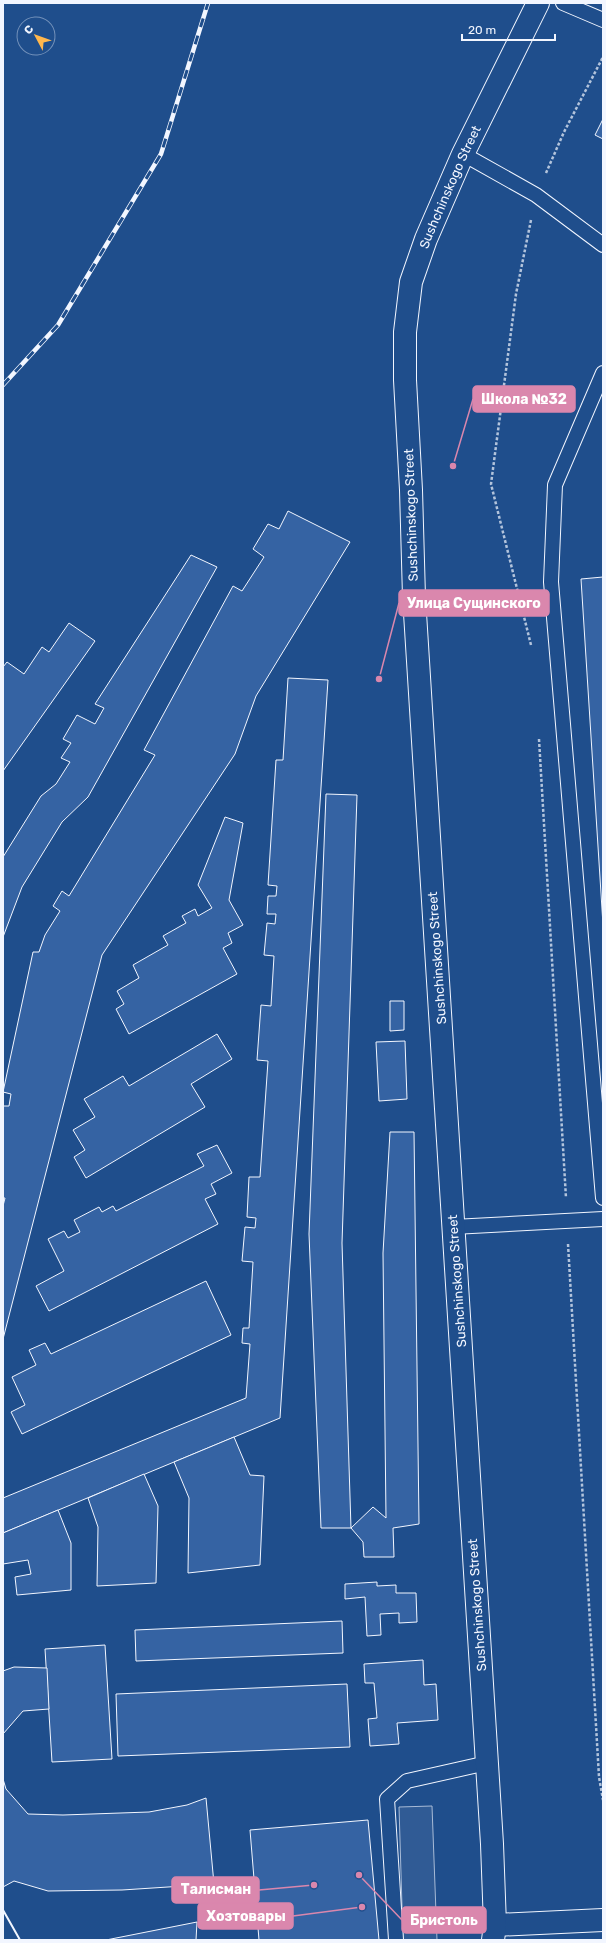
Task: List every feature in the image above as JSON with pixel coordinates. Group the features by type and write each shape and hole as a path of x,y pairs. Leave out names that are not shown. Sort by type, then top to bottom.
{"street":[{"name":"Sushchinskogo Street","path":"494,1932 487,1763 414,597 411,490 405,380 405,332 411,282 426,239 464,154 538,3"},
{"path":"494,1932 603,1920"}],"lane":[{"path":"563,3 603,20"},
{"path":"464,154 536,195 603,245"},
{"path":"603,373 555,485 551,582 603,1198"},
{"path":"453,1227 603,1219"},
{"path":"396,1940 388,1799 407,1781 487,1763"}],"path":[{"path":"532,648 491,484 516,294 536,195 564,132 603,57"},
{"path":"538,735 599,1777 603,1800"}],"shaded area":[{"path":"432,1806 437,1940 403,1940 399,1807"}],"building":[{"path":"603,119 603,139 595,135"},
{"path":"288,511 350,542 256,696 235,754 102,955 3,1339 3,1206 5,1198 3,1198 3,1106 9,1106 11,1094 3,1092 33,952 39,952 45,935 60,911 53,906 62,891 69,896 155,755 144,750 233,586 242,591 264,557 253,549 268,524 279,529"},
{"path":"191,555 217,567 88,797 62,822 22,887 3,937 3,857 41,796 56,784 70,762 61,758 71,743 63,739 77,715 95,724 104,708 95,704"},
{"path":"603,577 603,925 581,579"},
{"path":"69,623 95,641 3,771 3,667 7,662 24,674 42,647 49,652"},
{"path":"288,678 328,680 280,1418 3,1533 3,1498 246,1398 250,1344 242,1343 243,1328 249,1328 253,1262 242,1261 245,1227 255,1228 256,1218 247,1217 249,1177 260,1177 268,1061 257,1060 261,1005 271,1006 274,956 264,955 267,923 275,924 276,914 267,914 268,896 276,896 277,886 268,885 276,760 283,760"},
{"path":"326,794 357,795 342,1243 351,1528 321,1528 309,1234"},
{"path":"225,817 243,823 229,900 243,925 228,933 232,943 223,948 237,974 129,1034 116,1009 124,1004 117,991 139,978 133,965 168,945 163,936 186,923 182,916 195,909 198,916 212,908 198,885"},
{"path":"390,1001 404,1001 404,1030 390,1031"},
{"path":"217,1034 232,1059 191,1084 205,1107 86,1178 74,1157 85,1150 73,1130 95,1117 84,1099 123,1076 129,1086"},
{"path":"405,1041 407,1099 379,1101 376,1042"},
{"path":"390,1132 414,1132 419,1524 393,1528 394,1557 364,1557 363,1542 351,1528 373,1507 386,1518 383,1253"},
{"path":"217,1145 232,1173 211,1184 216,1194 205,1199 218,1224 49,1311 36,1286 64,1271 48,1239 64,1231 68,1238 80,1232 74,1220 99,1207 102,1212 113,1206 116,1211 204,1166 197,1154"},
{"path":"206,1281 231,1335 22,1434 11,1412 25,1405 12,1377 36,1365 29,1350 45,1343 51,1354"},
{"path":"234,1437 250,1475 264,1476 260,1565 188,1573 189,1498 174,1462"},
{"path":"144,1474 158,1506 156,1583 97,1586 98,1527 88,1498"},
{"path":"58,1510 71,1543 71,1590 17,1595 15,1577 31,1574 28,1560 3,1564 3,1533"},
{"path":"377,1582 377,1586 396,1585 396,1593 416,1593 417,1622 399,1623 399,1613 380,1614 381,1635 367,1636 365,1597 345,1599 345,1584"},
{"path":"342,1621 343,1653 136,1661 135,1630"},
{"path":"105,1645 112,1759 52,1762 45,1649"},
{"path":"423,1660 424,1685 436,1684 438,1720 397,1723 399,1744 370,1746 368,1719 377,1718 374,1683 365,1683 364,1664"},
{"path":"14,1667 47,1668 49,1709 23,1711 3,1734 3,1671"},
{"path":"347,1684 350,1747 118,1756 116,1694"},
{"path":"3,1779 6,1789 28,1814 63,1815 149,1812 187,1805 206,1798 214,1884 122,1890 48,1891 14,1881 3,1887"},
{"path":"368,1820 379,1940 259,1940 250,1830"},
{"path":"197,1922 196,1940 106,1940"}],"railway":[{"path":"3,385 58,325 161,154 208,3"}],"wall":[{"path":"3,1910 20,1940"}],"place":[{"name":"Школа №32","path":"453,466"},
{"name":"Улица Сущинского","path":"379,679"},
{"name":"Бристоль","path":"359,1875"},
{"name":"Талисман","path":"314,1885"},
{"name":"Хозтовары","path":"362,1907"}]}
